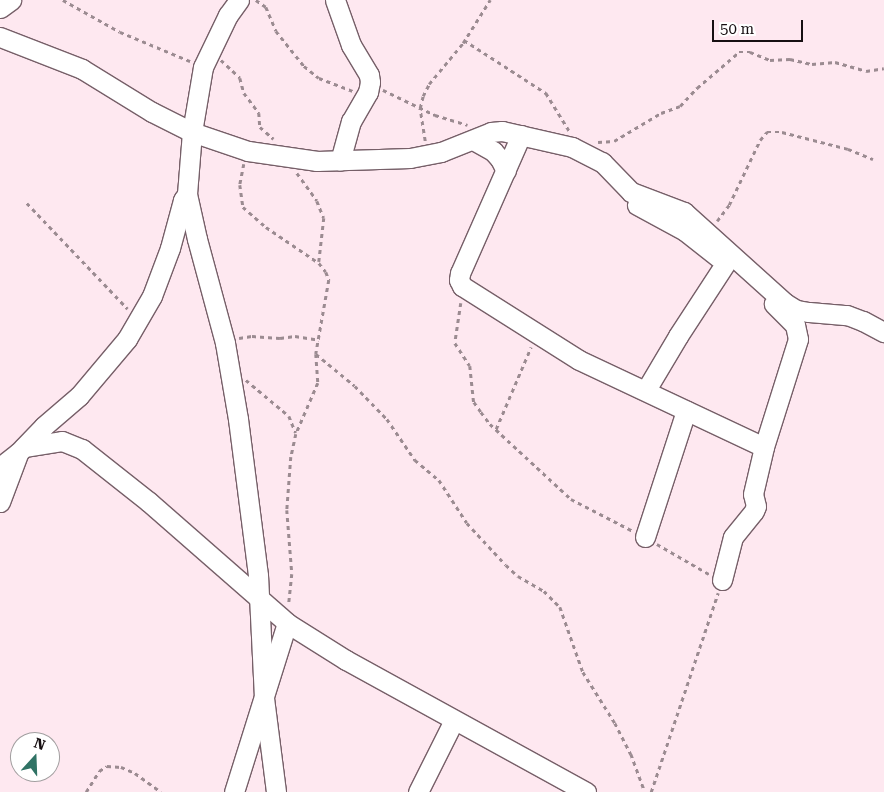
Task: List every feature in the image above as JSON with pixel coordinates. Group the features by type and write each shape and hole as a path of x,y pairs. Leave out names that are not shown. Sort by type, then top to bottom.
{"street":[{"path":"0,8 10,0"},
{"path":"239,0 210,49 203,67 192,132 187,194 230,366 258,575 264,698 276,792"},
{"path":"335,0 352,45 369,75 369,88 351,122 340,162"},
{"path":"0,37 82,69 152,112 192,132 248,151 340,162 410,158 428,155 491,132 502,131 587,166 630,202 685,231 765,296 795,326 798,332 797,348 764,446 753,494 756,506 733,537 722,580"},
{"path":"520,139 575,145 602,162 631,192 676,208 707,230 785,304 796,310 848,315 863,320 884,332"},
{"path":"520,139 460,273 459,280 462,286 494,304 536,334 580,360 764,446"},
{"path":"472,140 493,151 500,159 506,171"},
{"path":"0,467 79,396 113,358 139,321 162,269 183,200 187,194"},
{"path":"646,390 678,336 725,264"},
{"path":"645,537 686,411"},
{"path":"21,450 62,441 82,449 149,502 287,623 346,660 586,792"},
{"path":"0,502 21,450"},
{"path":"234,792 287,623"},
{"path":"418,792 454,720"}],"path":[{"path":"63,0 120,32 203,67"},
{"path":"256,0 266,7 276,31 304,66 320,78 364,98"},
{"path":"428,155 420,108 429,84 464,40 490,0"},
{"path":"464,40 546,93 575,145 614,141 661,113 680,106 696,88 740,52 750,52 770,60 790,59 812,64 835,62 866,71 884,68"},
{"path":"210,49 240,78 244,93 259,113 260,127 275,140 321,209 324,218 319,263"},
{"path":"369,75 383,90 420,108 435,115 491,132"},
{"path":"707,230 729,205 760,140 767,132 790,134 848,149 873,159"},
{"path":"248,151 240,185 243,207 266,227 319,263 326,272 328,280 316,354 318,376 316,391 296,434 291,457 287,510 292,574 287,623"},
{"path":"27,203 139,321"},
{"path":"462,286 462,306 455,343 470,366 474,402 496,429 571,499 645,537 692,566 722,580 651,792"},
{"path":"496,429 523,370 536,334"},
{"path":"225,343 252,336 280,338 295,336 319,340"},
{"path":"316,354 378,408 415,460 439,480 467,523 506,565 518,576 544,591 560,607 583,672 615,723 631,754 645,792"},
{"path":"230,366 289,416 296,434"},
{"path":"86,792 99,771 107,766 122,768 135,774 162,792"}]}
